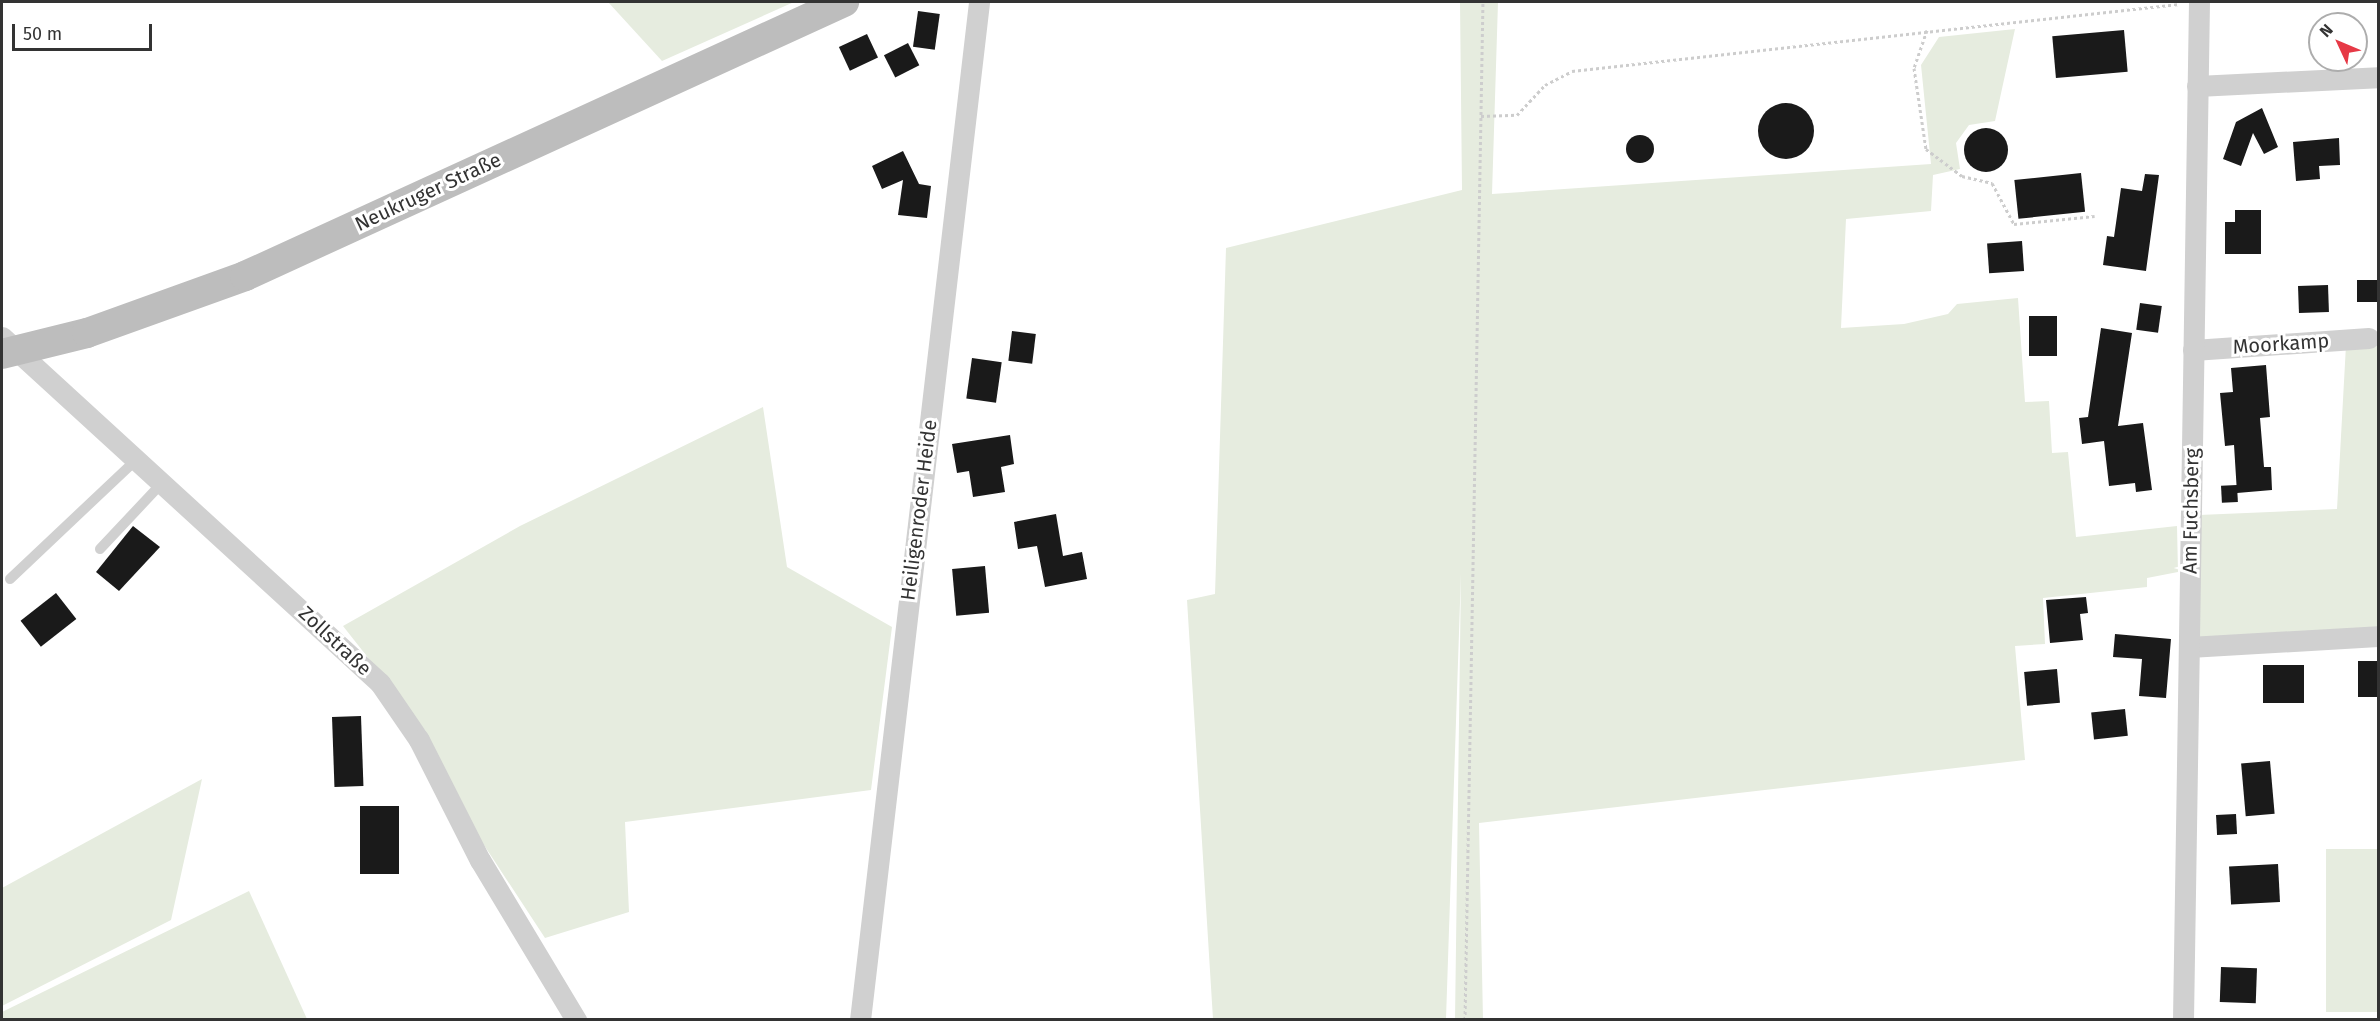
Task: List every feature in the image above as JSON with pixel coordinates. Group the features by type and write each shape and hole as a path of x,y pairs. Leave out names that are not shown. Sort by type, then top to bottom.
{"street":[{"name":"Neukruger Straße","path":"7,347 97,330 245,276 844,2"},
{"name":"Heiligenroder Heide","path":"860,1020 979,2"},
{"name":"Am Fuchsberg","path":"2183,1020 2199,3"},
{"path":"2197,86 2379,78"},
{"name":"Moorkamp","path":"2193,350 2369,338"},
{"name":"Zollstraße","path":"7,347 137,459 380,682 418,740 480,860 576,1020"},
{"path":"2189,647 2379,636"}],"lane":[{"path":"10,579 137,459"},
{"path":"100,549 162,483"}],"path":[{"path":"1465,1020 1483,2"},
{"path":"1481,116 1517,115 1545,85 1572,72 2125,6 2199,3"},
{"path":"1927,30 1914,68 1926,149 1962,176 1992,183 2014,224 2095,216"}],"shaded area":[{"path":"608,2 794,2 662,61"},
{"path":"1460,2 1498,2 1492,194 1931,164 1921,65 1939,37 2015,29 1995,121 1969,125 1956,143 1960,169 1933,175 1931,211 1846,219 1841,328 1904,324 1948,314 1957,304 2018,298 2025,402 2049,401 2052,453 2068,452 2076,537 2177,526 2178,572 2147,578 2147,587 2043,598 2045,644 2015,646 2025,760 1479,823 1483,1019 1455,1020 1461,573 1446,1019 1213,1019 1187,600 1215,594 1226,248 1462,190"},
{"path":"2378,343 2378,630 2200,640 2199,515 2337,509 2346,345"},
{"path":"763,407 787,567 892,627 871,790 625,822 629,912 545,938 482,842 425,730 343,626 520,526"},
{"path":"202,779 171,920 2,1006 2,888"},
{"path":"2326,849 2378,849 2378,1012 2326,1012"},
{"path":"249,891 307,1019 2,1019 2,1012"}],"building":[{"path":"918,11 940,14 935,50 913,47"},
{"path":"2124,30 2128,72 2056,78 2052,36"},
{"path":"867,34 878,58 850,71 839,47"},
{"path":"908,43 919,65 895,78 884,55"},
{"path":"1780,103 1792,103 1806,111 1814,125 1812,142 1806,151 1792,159 1780,159 1763,147 1758,137 1758,125 1770,108"},
{"path":"2262,108 2278,147 2264,154 2253,133 2241,166 2223,159 2236,122"},
{"path":"1986,128 2001,135 2008,150 2001,165 1986,172 1971,165 1964,150 1971,135"},
{"path":"1640,135 1650,139 1654,149 1650,159 1640,163 1630,159 1626,149 1630,139"},
{"path":"2339,138 2340,165 2319,166 2320,179 2296,181 2293,142"},
{"path":"903,151 919,184 931,186 927,218 898,215 903,180 882,189 872,166"},
{"path":"2081,173 2085,212 2018,219 2014,180"},
{"path":"2145,174 2159,175 2146,271 2103,265 2107,236 2114,237 2121,188 2142,191"},
{"path":"2235,210 2261,210 2261,254 2225,254 2225,222 2235,222"},
{"path":"2022,241 2024,271 1989,273 1987,243"},
{"path":"2357,280 2378,280 2378,302 2357,302"},
{"path":"2328,285 2329,312 2299,313 2298,286"},
{"path":"2140,303 2162,306 2158,333 2136,330"},
{"path":"2029,316 2057,316 2057,356 2029,356"},
{"path":"2101,328 2132,333 2118,426 2143,423 2152,490 2136,492 2135,483 2109,486 2104,441 2082,444 2079,418 2088,417"},
{"path":"1012,331 1036,334 1032,364 1008,361"},
{"path":"972,358 1002,362 996,403 966,399"},
{"path":"2266,365 2270,417 2260,418 2264,467 2271,467 2272,490 2237,493 2234,445 2225,446 2220,393 2233,392 2231,368"},
{"path":"1010,435 1014,464 1001,467 1005,492 973,497 969,471 957,473 952,444"},
{"path":"2237,485 2238,502 2222,503 2221,486"},
{"path":"1056,514 1063,556 1082,552 1087,579 1045,587 1037,546 1018,549 1014,522"},
{"path":"133,526 160,547 119,591 96,572"},
{"path":"985,566 989,613 956,616 952,569"},
{"path":"56,593 76,619 41,647 21,621"},
{"path":"2086,597 2088,613 2080,614 2083,640 2050,643 2046,600"},
{"path":"2115,634 2171,639 2166,698 2139,696 2142,659 2113,657"},
{"path":"2358,661 2378,661 2378,697 2358,697"},
{"path":"2263,665 2304,665 2304,703 2263,703"},
{"path":"2057,669 2060,703 2027,706 2024,672"},
{"path":"2125,709 2128,736 2094,739 2091,713"},
{"path":"361,716 363,786 334,787 332,717"},
{"path":"2270,761 2275,814 2246,816 2241,764"},
{"path":"360,806 399,806 399,874 360,874"},
{"path":"2236,814 2237,834 2217,835 2216,815"},
{"path":"2278,864 2280,902 2231,905 2229,867"},
{"path":"2221,967 2257,968 2256,1003 2220,1002"}]}
